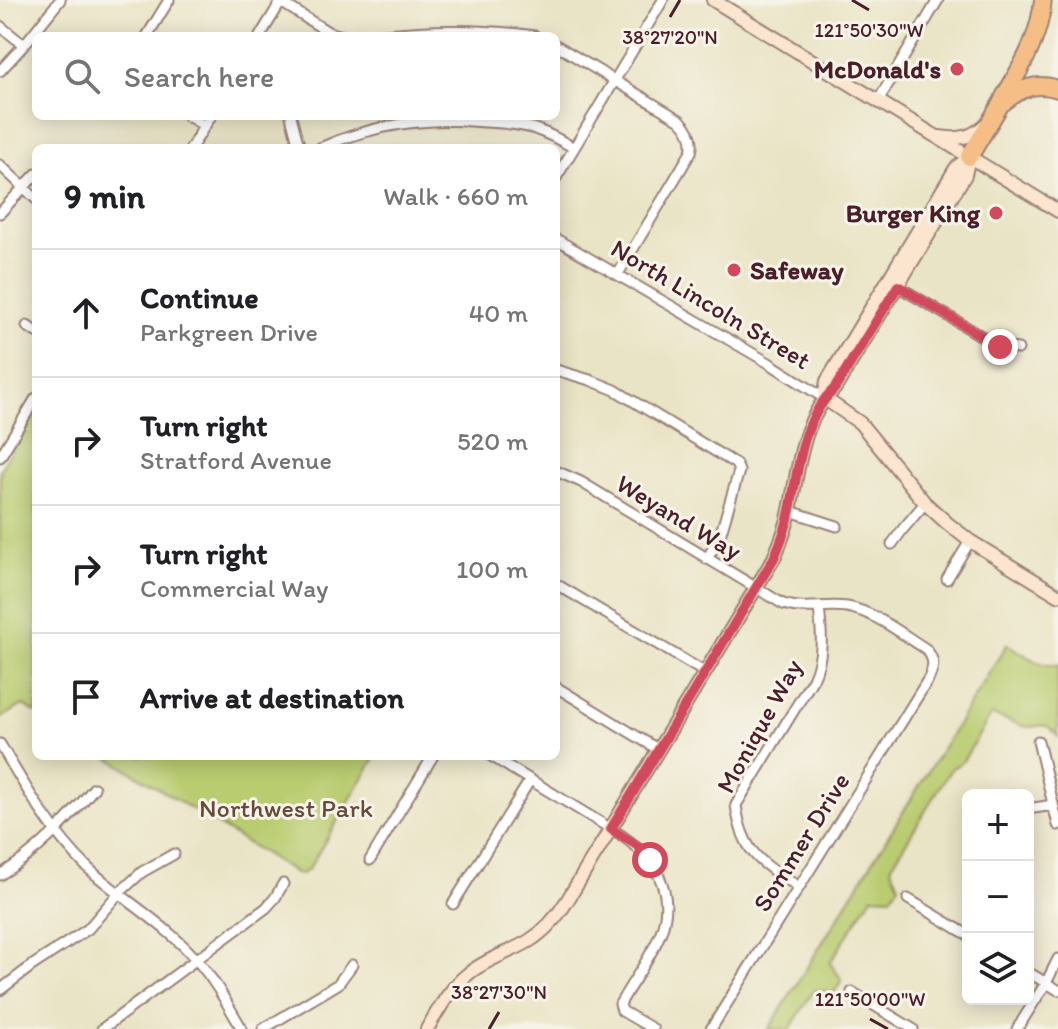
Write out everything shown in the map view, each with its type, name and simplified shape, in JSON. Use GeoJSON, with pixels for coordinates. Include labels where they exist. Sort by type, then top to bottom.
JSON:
{"type":"FeatureCollection","features":[{"type":"Feature","properties":{"kind":"highway"},"geometry":{"type":"LineString","coordinates":[[969,157],[1032,46],[1043,0]]}},
{"type":"Feature","properties":{"kind":"highway"},"geometry":{"type":"LineString","coordinates":[[999,108],[1013,93],[1025,87],[1040,85],[1058,89]]}},
{"type":"Feature","properties":{"kind":"street"},"geometry":{"type":"LineString","coordinates":[[34,32],[60,0]]}},
{"type":"Feature","properties":{"kind":"street"},"geometry":{"type":"LineString","coordinates":[[149,32],[169,0]]}},
{"type":"Feature","properties":{"kind":"street"},"geometry":{"type":"LineString","coordinates":[[560,171],[663,0]]}},
{"type":"Feature","properties":{"kind":"street"},"geometry":{"type":"LineString","coordinates":[[713,0],[1058,211]]}},
{"type":"Feature","properties":{"kind":"street"},"geometry":{"type":"LineString","coordinates":[[878,101],[938,0]]}},
{"type":"Feature","properties":{"kind":"street"},"geometry":{"type":"LineString","coordinates":[[263,32],[282,1],[323,32]]}},
{"type":"Feature","properties":{"kind":"street"},"geometry":{"type":"LineString","coordinates":[[0,26],[24,45]]}},
{"type":"Feature","properties":{"kind":"street"},"geometry":{"type":"LineString","coordinates":[[398,32],[503,32]]}},
{"type":"Feature","properties":{"kind":"street"},"geometry":{"type":"LineString","coordinates":[[0,71],[32,35]]}},
{"type":"Feature","properties":{"kind":"street"},"geometry":{"type":"LineString","coordinates":[[560,47],[680,120],[688,128],[693,145],[618,274]]}},
{"type":"Feature","properties":{"kind":"street"},"geometry":{"type":"LineString","coordinates":[[933,134],[942,138],[972,135],[999,108]]}},
{"type":"Feature","properties":{"kind":"street"},"geometry":{"type":"LineString","coordinates":[[195,120],[205,126]]}},
{"type":"Feature","properties":{"kind":"street"},"geometry":{"type":"LineString","coordinates":[[194,144],[209,120]]}},
{"type":"Feature","properties":{"kind":"street"},"geometry":{"type":"LineString","coordinates":[[292,120],[300,144]]}},
{"type":"Feature","properties":{"kind":"street"},"geometry":{"type":"LineString","coordinates":[[330,144],[360,132],[401,123],[436,121],[490,122],[527,127],[574,148]]}},
{"type":"Feature","properties":{"kind":"street"},"geometry":{"type":"LineString","coordinates":[[427,1029],[457,983],[490,959],[529,941],[555,918],[611,829],[774,558],[790,511],[802,445],[814,414],[835,388],[893,283],[965,175],[969,157]]}},
{"type":"Feature","properties":{"kind":"street"},"geometry":{"type":"LineString","coordinates":[[0,165],[32,195]]}},
{"type":"Feature","properties":{"kind":"street"},"geometry":{"type":"LineString","coordinates":[[0,213],[32,178]]}},
{"type":"Feature","properties":{"kind":"street","name":"North Lincoln Street"},"geometry":{"type":"LineString","coordinates":[[560,241],[769,363],[860,423],[925,503],[947,523],[970,541],[1058,595]]}},
{"type":"Feature","properties":{"kind":"street"},"geometry":{"type":"LineString","coordinates":[[893,283],[1000,347],[1018,349]]}},
{"type":"Feature","properties":{"kind":"street"},"geometry":{"type":"LineString","coordinates":[[560,371],[615,390],[736,464],[739,471],[720,536],[707,559]]}},
{"type":"Feature","properties":{"kind":"street"},"geometry":{"type":"LineString","coordinates":[[0,457],[4,440],[32,403]]}},
{"type":"Feature","properties":{"kind":"street","name":"Weyand Way"},"geometry":{"type":"LineString","coordinates":[[560,473],[581,482],[783,604],[793,608],[833,606],[873,616],[926,649],[933,657],[934,666],[929,678]]}},
{"type":"Feature","properties":{"kind":"street"},"geometry":{"type":"LineString","coordinates":[[892,544],[925,503]]}},
{"type":"Feature","properties":{"kind":"street"},"geometry":{"type":"LineString","coordinates":[[790,511],[837,526]]}},
{"type":"Feature","properties":{"kind":"street"},"geometry":{"type":"LineString","coordinates":[[947,579],[970,541]]}},
{"type":"Feature","properties":{"kind":"street"},"geometry":{"type":"LineString","coordinates":[[560,586],[706,673]]}},
{"type":"Feature","properties":{"kind":"street","name":"Monique Way"},"geometry":{"type":"LineString","coordinates":[[799,887],[762,864],[753,854],[737,818],[736,805],[820,666],[823,639],[819,608]]}},
{"type":"Feature","properties":{"kind":"street","name":"Sommer Drive"},"geometry":{"type":"LineString","coordinates":[[711,1029],[929,678]]}},
{"type":"Feature","properties":{"kind":"street"},"geometry":{"type":"LineString","coordinates":[[560,689],[659,750]]}},
{"type":"Feature","properties":{"kind":"street"},"geometry":{"type":"LineString","coordinates":[[1038,741],[1058,825]]}},
{"type":"Feature","properties":{"kind":"street"},"geometry":{"type":"LineString","coordinates":[[0,744],[3,757],[56,832],[88,868],[197,959],[242,1029]]}},
{"type":"Feature","properties":{"kind":"street"},"geometry":{"type":"LineString","coordinates":[[370,860],[431,760]]}},
{"type":"Feature","properties":{"kind":"street"},"geometry":{"type":"LineString","coordinates":[[498,760],[638,846],[658,873],[664,890],[662,930],[620,1004],[622,1011],[651,1028]]}},
{"type":"Feature","properties":{"kind":"street"},"geometry":{"type":"LineString","coordinates":[[453,904],[530,780]]}},
{"type":"Feature","properties":{"kind":"street"},"geometry":{"type":"LineString","coordinates":[[0,875],[56,832],[94,788]]}},
{"type":"Feature","properties":{"kind":"street"},"geometry":{"type":"LineString","coordinates":[[1034,808],[1053,805]]}},
{"type":"Feature","properties":{"kind":"street"},"geometry":{"type":"LineString","coordinates":[[0,990],[88,929],[142,872],[174,854]]}},
{"type":"Feature","properties":{"kind":"street"},"geometry":{"type":"LineString","coordinates":[[102,1029],[266,908],[283,884]]}},
{"type":"Feature","properties":{"kind":"street"},"geometry":{"type":"LineString","coordinates":[[908,899],[965,933]]}},
{"type":"Feature","properties":{"kind":"street"},"geometry":{"type":"LineString","coordinates":[[1017,1029],[1058,959]]}},
{"type":"Feature","properties":{"kind":"street"},"geometry":{"type":"LineString","coordinates":[[263,1029],[338,984],[352,965]]}},
{"type":"Feature","properties":{"kind":"street"},"geometry":{"type":"LineString","coordinates":[[1034,976],[1058,990]]}},
{"type":"Feature","properties":{"kind":"street"},"geometry":{"type":"LineString","coordinates":[[852,992],[913,1029]]}},
{"type":"Feature","properties":{"kind":"green space"},"geometry":{"type":"Polygon","coordinates":[[[32,418],[32,711],[23,705],[0,719],[0,470],[32,418]]]}},
{"type":"Feature","properties":{"kind":"green space"},"geometry":{"type":"Polygon","coordinates":[[[1007,644],[1038,662],[1058,665],[1058,737],[1048,727],[1023,726],[991,715],[963,761],[951,769],[891,867],[899,885],[891,897],[872,896],[830,963],[842,980],[834,993],[814,990],[790,1029],[769,1029],[1007,644]]]}},
{"type":"Feature","properties":{"kind":"green space","name":"Northwest Park"},"geometry":{"type":"Polygon","coordinates":[[[112,760],[374,760],[308,870],[299,875],[112,760]]]}},
{"type":"Feature","properties":{"kind":"place","name":"McDonald's"},"geometry":{"type":"Point","coordinates":[957,69]}},
{"type":"Feature","properties":{"kind":"place","name":"Burger King"},"geometry":{"type":"Point","coordinates":[996,213]}},
{"type":"Feature","properties":{"kind":"place","name":"Safeway"},"geometry":{"type":"Point","coordinates":[734,270]}},
{"type":"Feature","properties":{"kind":"route"},"geometry":{"type":"LineString","coordinates":[[650,860],[638,846],[611,829],[774,558],[790,511],[802,445],[814,414],[835,388],[898,286],[1000,347]]}}]}
